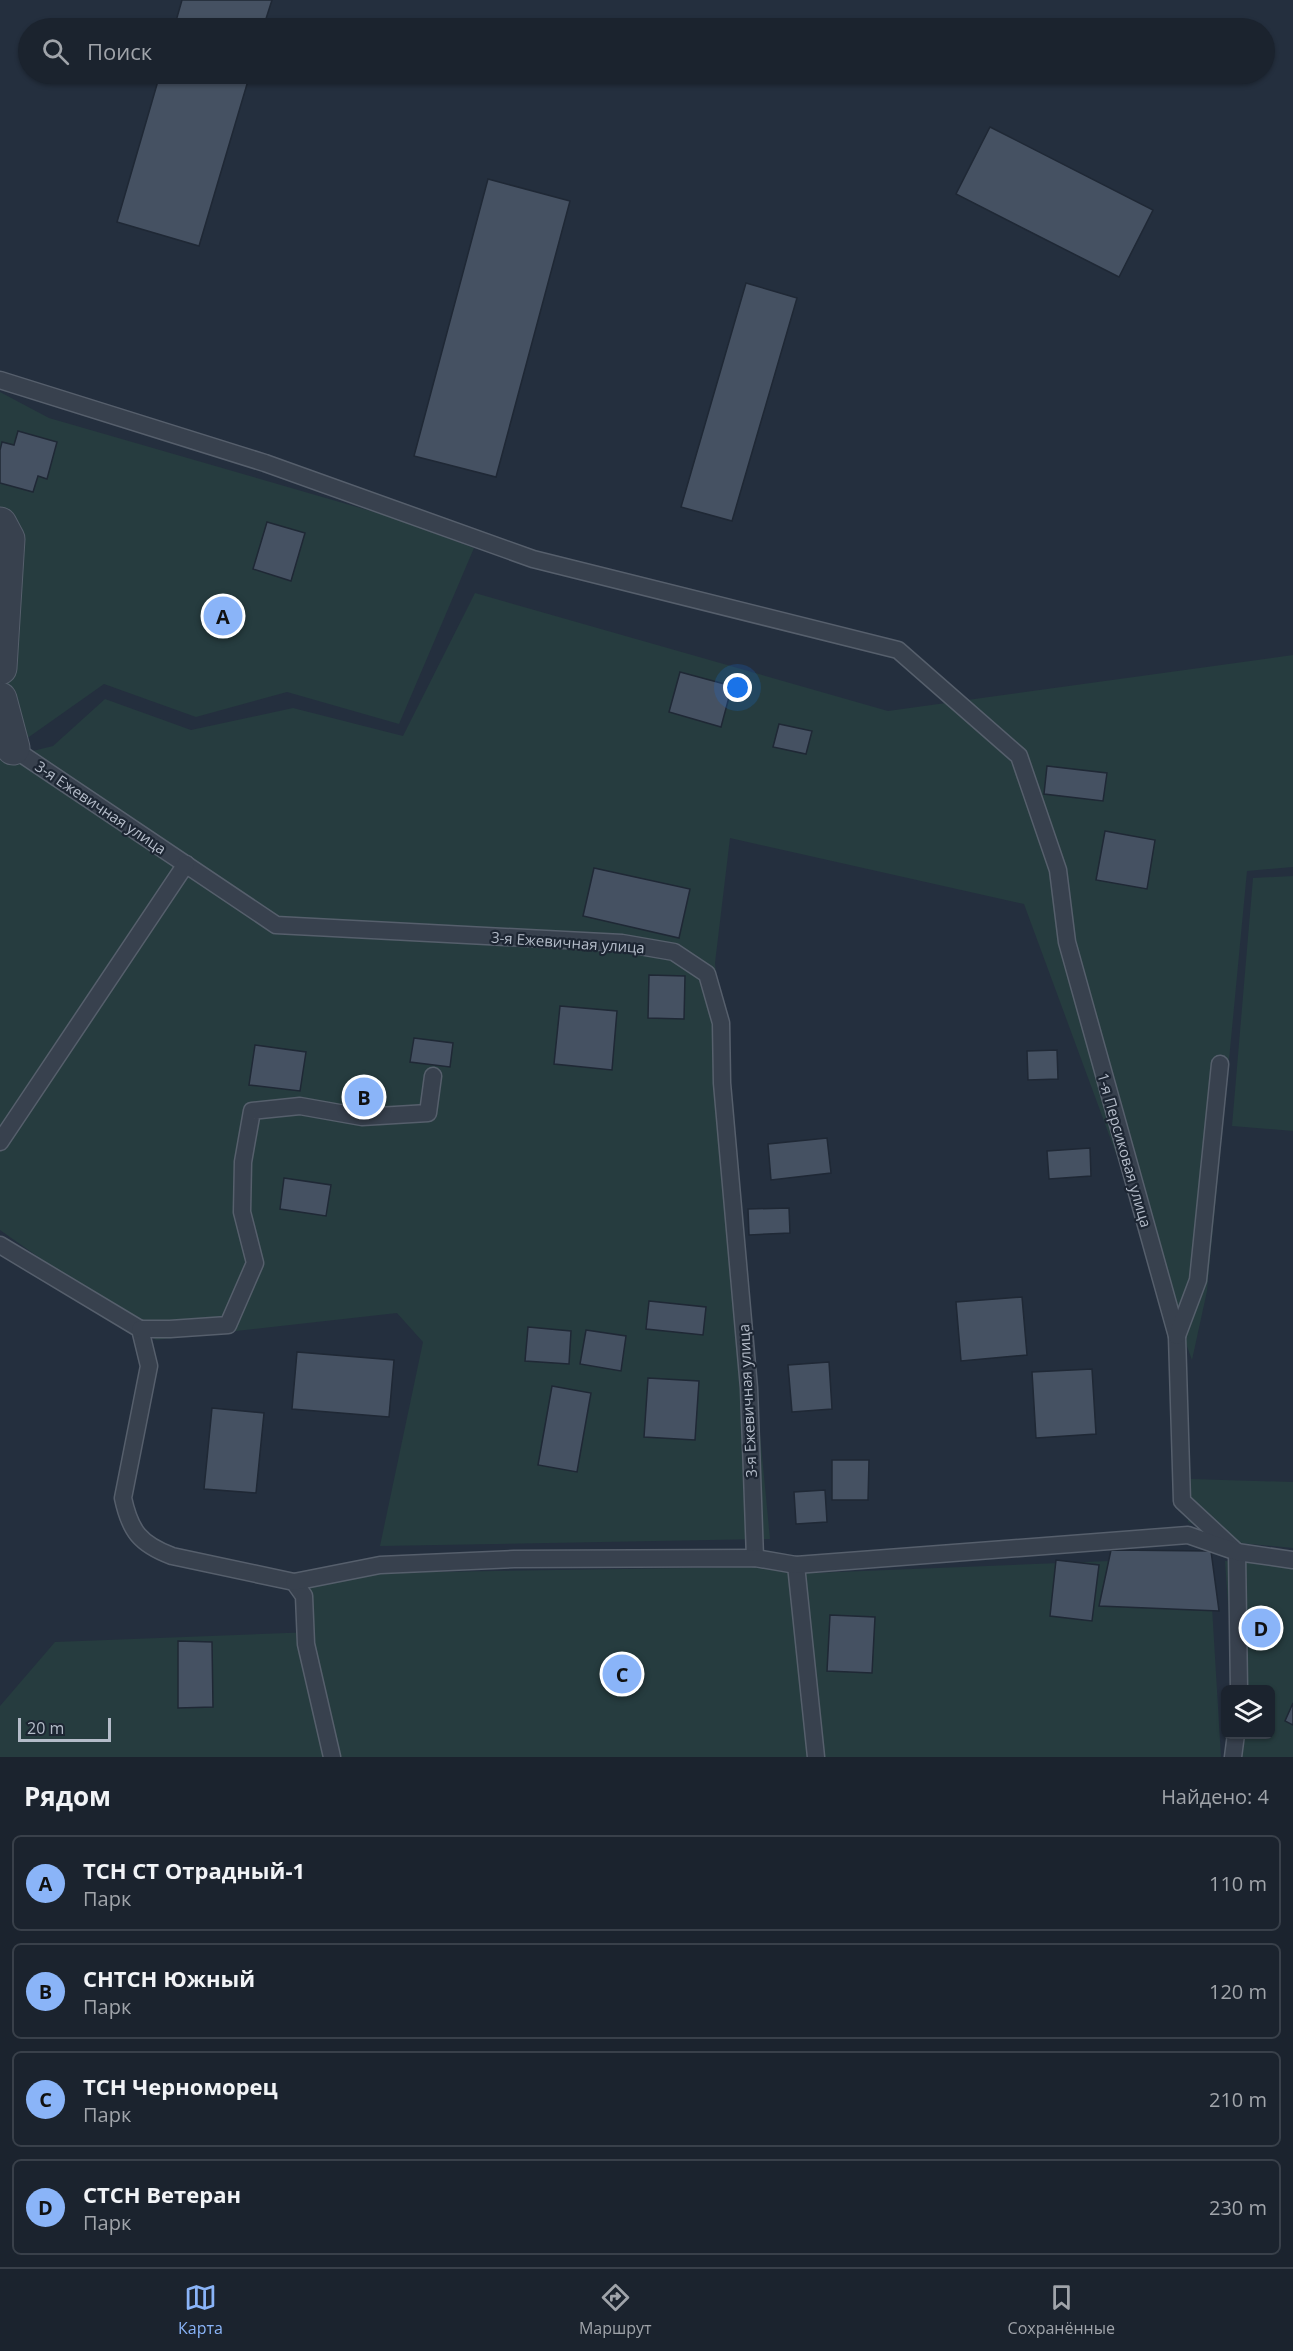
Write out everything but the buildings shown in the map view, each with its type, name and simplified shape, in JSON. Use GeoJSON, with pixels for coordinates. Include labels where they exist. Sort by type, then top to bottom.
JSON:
{"type":"FeatureCollection","features":[{"type":"Feature","properties":{"kind":"street"},"geometry":{"type":"LineString","coordinates":[[0,668],[3,531]]}},
{"type":"Feature","properties":{"kind":"street"},"geometry":{"type":"LineString","coordinates":[[0,699],[7,744]]}},
{"type":"Feature","properties":{"kind":"lane","name":"1-я Персиковая улица"},"geometry":{"type":"LineString","coordinates":[[0,380],[265,463],[533,559],[898,650],[1019,756],[1058,870],[1067,942],[1177,1336],[1182,1502],[1237,1552]]}},
{"type":"Feature","properties":{"kind":"lane","name":"3-я Ежевичная улица"},"geometry":{"type":"LineString","coordinates":[[7,744],[276,925],[622,943],[674,952],[707,974],[721,1023],[722,1083],[749,1388],[755,1558]]}},
{"type":"Feature","properties":{"kind":"lane"},"geometry":{"type":"LineString","coordinates":[[0,1142],[186,864]]}},
{"type":"Feature","properties":{"kind":"lane"},"geometry":{"type":"LineString","coordinates":[[1177,1336],[1198,1280],[1220,1064]]}},
{"type":"Feature","properties":{"kind":"lane"},"geometry":{"type":"LineString","coordinates":[[0,1245],[140,1329],[228,1324],[255,1263],[242,1212],[243,1162],[252,1111],[300,1106],[362,1117],[428,1113],[433,1076]]}},
{"type":"Feature","properties":{"kind":"lane"},"geometry":{"type":"LineString","coordinates":[[140,1329],[149,1365],[123,1498],[127,1518],[132,1527],[137,1535],[153,1549],[172,1556],[294,1582],[391,1565],[514,1559],[755,1558],[796,1565],[1188,1535],[1237,1552],[1293,1560]]}},
{"type":"Feature","properties":{"kind":"lane"},"geometry":{"type":"LineString","coordinates":[[1237,1552],[1239,1685]]}},
{"type":"Feature","properties":{"kind":"lane"},"geometry":{"type":"LineString","coordinates":[[796,1565],[816,1757]]}},
{"type":"Feature","properties":{"kind":"lane"},"geometry":{"type":"LineString","coordinates":[[294,1582],[304,1596],[306,1644],[332,1757]]}},
{"type":"Feature","properties":{"kind":"lane"},"geometry":{"type":"LineString","coordinates":[[1233,1757],[1235,1739]]}},
{"type":"Feature","properties":{"kind":"green space"},"geometry":{"type":"Polygon","coordinates":[[[0,392],[49,418],[388,516],[474,548],[399,724],[287,692],[196,717],[104,684],[19,744],[0,730],[0,392]]]}},
{"type":"Feature","properties":{"kind":"green space"},"geometry":{"type":"Polygon","coordinates":[[[475,593],[888,711],[1293,655],[1293,867],[1247,871],[1207,1291],[1192,1360],[1024,904],[730,838],[715,963],[770,1539],[380,1546],[423,1342],[397,1313],[156,1340],[0,1230],[0,759],[53,746],[105,699],[191,730],[293,708],[403,736],[475,593]]]}},
{"type":"Feature","properties":{"kind":"green space"},"geometry":{"type":"Polygon","coordinates":[[[1293,876],[1293,1131],[1232,1126],[1253,878],[1293,876]]]}},
{"type":"Feature","properties":{"kind":"green space"},"geometry":{"type":"Polygon","coordinates":[[[1191,1479],[1293,1482],[1293,1548],[1239,1543],[1188,1522],[1191,1479]]]}},
{"type":"Feature","properties":{"kind":"green space"},"geometry":{"type":"Polygon","coordinates":[[[1209,1557],[1221,1757],[0,1757],[0,1706],[55,1642],[314,1632],[306,1588],[369,1573],[753,1567],[813,1573],[1209,1557]]]}},
{"type":"Feature","properties":{"kind":"green space"},"geometry":{"type":"Polygon","coordinates":[[[1225,1561],[1293,1566],[1293,1757],[1238,1757],[1237,1739],[1275,1739],[1275,1685],[1234,1685],[1225,1561]]]}},
{"type":"Feature","properties":{"kind":"place","name":"ТСН СТ Отрадный-1"},"geometry":{"type":"Point","coordinates":[223,616]}},
{"type":"Feature","properties":{"kind":"place","name":"СНТСН Южный"},"geometry":{"type":"Point","coordinates":[364,1097]}},
{"type":"Feature","properties":{"kind":"place","name":"СТСН Ветеран"},"geometry":{"type":"Point","coordinates":[1261,1628]}},
{"type":"Feature","properties":{"kind":"place","name":"ТСН Черноморец"},"geometry":{"type":"Point","coordinates":[622,1674]}}]}
